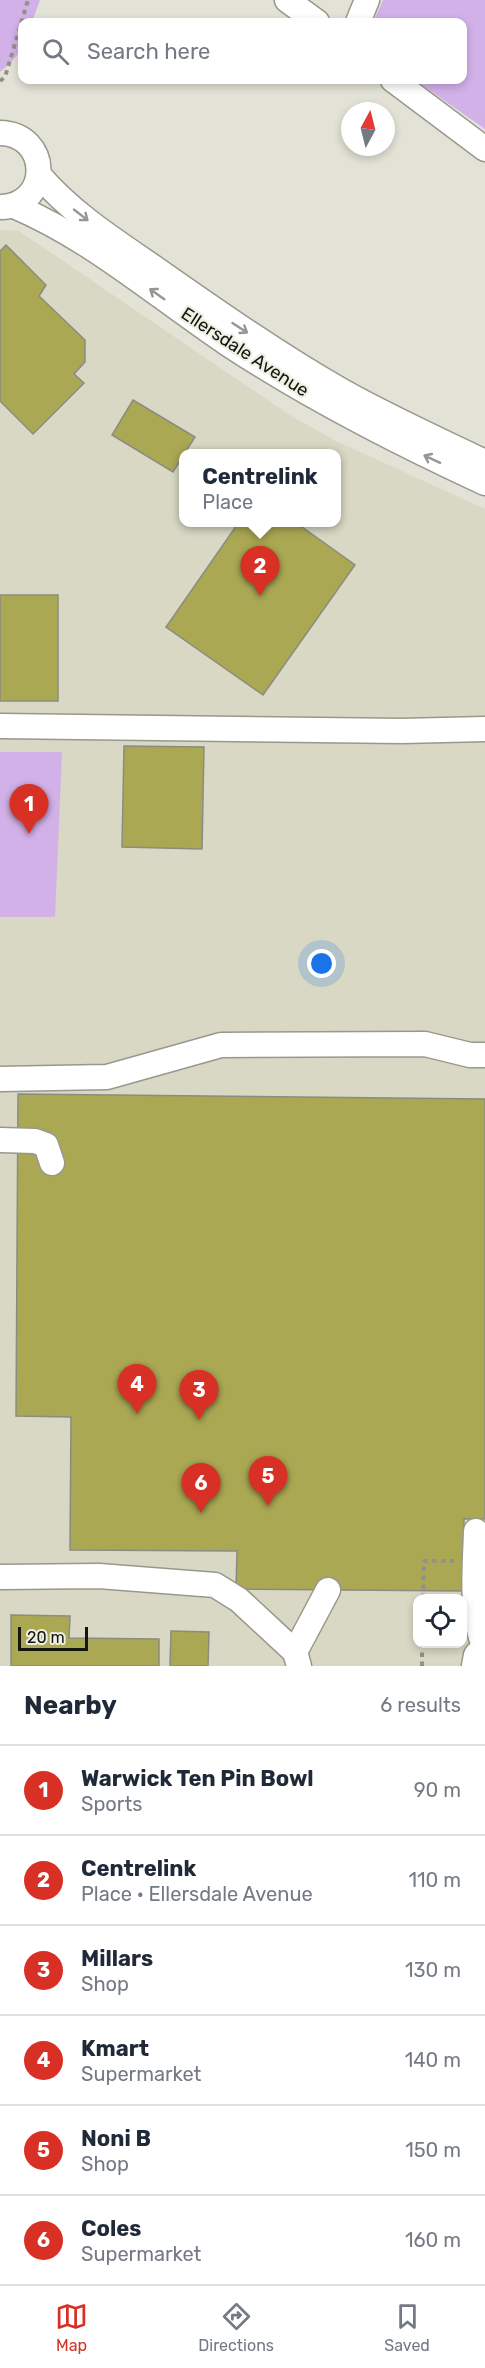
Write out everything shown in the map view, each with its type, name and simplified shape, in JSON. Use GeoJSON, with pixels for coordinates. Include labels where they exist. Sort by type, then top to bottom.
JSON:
{"type":"FeatureCollection","features":[{"type":"Feature","properties":{"kind":"street"},"geometry":{"type":"LineString","coordinates":[[287,0],[312,18]]}},
{"type":"Feature","properties":{"kind":"street"},"geometry":{"type":"LineString","coordinates":[[360,18],[367,0]]}},
{"type":"Feature","properties":{"kind":"street"},"geometry":{"type":"LineString","coordinates":[[398,84],[485,148]]}},
{"type":"Feature","properties":{"kind":"street","name":"Ellersdale Avenue"},"geometry":{"type":"LineString","coordinates":[[0,133],[14,135],[28,144],[37,158],[39,174],[37,183],[28,197],[7,207]]}},
{"type":"Feature","properties":{"kind":"street","name":"Ellersdale Avenue"},"geometry":{"type":"LineString","coordinates":[[39,174],[58,197],[240,328],[342,391],[485,462]]}},
{"type":"Feature","properties":{"kind":"street","name":"Ellersdale Avenue"},"geometry":{"type":"LineString","coordinates":[[7,207],[40,217],[93,249],[229,344],[332,408],[408,448],[485,483]]}},
{"type":"Feature","properties":{"kind":"street"},"geometry":{"type":"LineString","coordinates":[[0,726],[402,731],[485,729]]}},
{"type":"Feature","properties":{"kind":"street"},"geometry":{"type":"LineString","coordinates":[[0,1079],[107,1077],[221,1045],[425,1044],[470,1055],[485,1055]]}},
{"type":"Feature","properties":{"kind":"street"},"geometry":{"type":"LineString","coordinates":[[0,1140],[35,1141],[46,1145],[52,1163]]}},
{"type":"Feature","properties":{"kind":"street"},"geometry":{"type":"LineString","coordinates":[[474,1666],[476,1656],[485,1646],[477,1621],[476,1531]]}},
{"type":"Feature","properties":{"kind":"street"},"geometry":{"type":"LineString","coordinates":[[0,1576],[99,1576],[215,1585],[240,1600],[297,1659],[328,1590]]}},
{"type":"Feature","properties":{"kind":"path"},"geometry":{"type":"LineString","coordinates":[[23,18],[28,0]]}},
{"type":"Feature","properties":{"kind":"path"},"geometry":{"type":"LineString","coordinates":[[0,81],[5,77],[18,33]]}},
{"type":"Feature","properties":{"kind":"path"},"geometry":{"type":"LineString","coordinates":[[423,1594],[424,1561],[463,1562]]}},
{"type":"Feature","properties":{"kind":"path"},"geometry":{"type":"LineString","coordinates":[[422,1648],[422,1666]]}},
{"type":"Feature","properties":{"kind":"shaded area"},"geometry":{"type":"Polygon","coordinates":[[[0,0],[40,0],[33,18],[18,18],[18,54],[0,72],[0,0]]]}},
{"type":"Feature","properties":{"kind":"shaded area"},"geometry":{"type":"Polygon","coordinates":[[[383,0],[485,0],[485,129],[421,84],[467,84],[467,18],[375,18],[383,0]]]}},
{"type":"Feature","properties":{"kind":"shaded area"},"geometry":{"type":"Polygon","coordinates":[[[0,230],[19,231],[288,414],[336,441],[485,509],[485,1666],[0,1666],[0,230]]]}},
{"type":"Feature","properties":{"kind":"shaded area"},"geometry":{"type":"Polygon","coordinates":[[[0,752],[62,752],[55,917],[0,917],[0,752]]]}},
{"type":"Feature","properties":{"kind":"building"},"geometry":{"type":"Polygon","coordinates":[[[6,245],[46,285],[39,296],[85,340],[85,362],[74,374],[84,383],[33,434],[0,401],[0,251],[6,245]]]}},
{"type":"Feature","properties":{"kind":"building"},"geometry":{"type":"Polygon","coordinates":[[[133,400],[195,437],[187,449],[179,449],[179,462],[173,472],[112,435],[133,400]]]}},
{"type":"Feature","properties":{"kind":"building"},"geometry":{"type":"Polygon","coordinates":[[[236,527],[302,527],[355,565],[263,695],[166,627],[236,527]]]}},
{"type":"Feature","properties":{"kind":"building"},"geometry":{"type":"Polygon","coordinates":[[[0,595],[58,595],[58,701],[0,701],[0,595]]]}},
{"type":"Feature","properties":{"kind":"building"},"geometry":{"type":"Polygon","coordinates":[[[124,746],[204,747],[202,849],[122,847],[124,746]]]}},
{"type":"Feature","properties":{"kind":"building"},"geometry":{"type":"Polygon","coordinates":[[[18,1094],[485,1099],[485,1519],[464,1519],[463,1591],[236,1589],[237,1551],[70,1550],[71,1417],[16,1416],[18,1094]]]}},
{"type":"Feature","properties":{"kind":"building"},"geometry":{"type":"Polygon","coordinates":[[[11,1615],[70,1616],[69,1638],[159,1639],[159,1666],[11,1666],[11,1615]]]}},
{"type":"Feature","properties":{"kind":"building"},"geometry":{"type":"Polygon","coordinates":[[[171,1631],[209,1632],[208,1666],[170,1666],[171,1631]]]}},
{"type":"Feature","properties":{"kind":"place","name":"Centrelink"},"geometry":{"type":"Point","coordinates":[260,596]}},
{"type":"Feature","properties":{"kind":"place","name":"Warwick Ten Pin Bowl"},"geometry":{"type":"Point","coordinates":[29,834]}},
{"type":"Feature","properties":{"kind":"place","name":"Kmart"},"geometry":{"type":"Point","coordinates":[137,1414]}},
{"type":"Feature","properties":{"kind":"place","name":"Millars"},"geometry":{"type":"Point","coordinates":[199,1420]}},
{"type":"Feature","properties":{"kind":"place","name":"Noni B"},"geometry":{"type":"Point","coordinates":[268,1506]}},
{"type":"Feature","properties":{"kind":"place","name":"Coles"},"geometry":{"type":"Point","coordinates":[201,1513]}}]}
